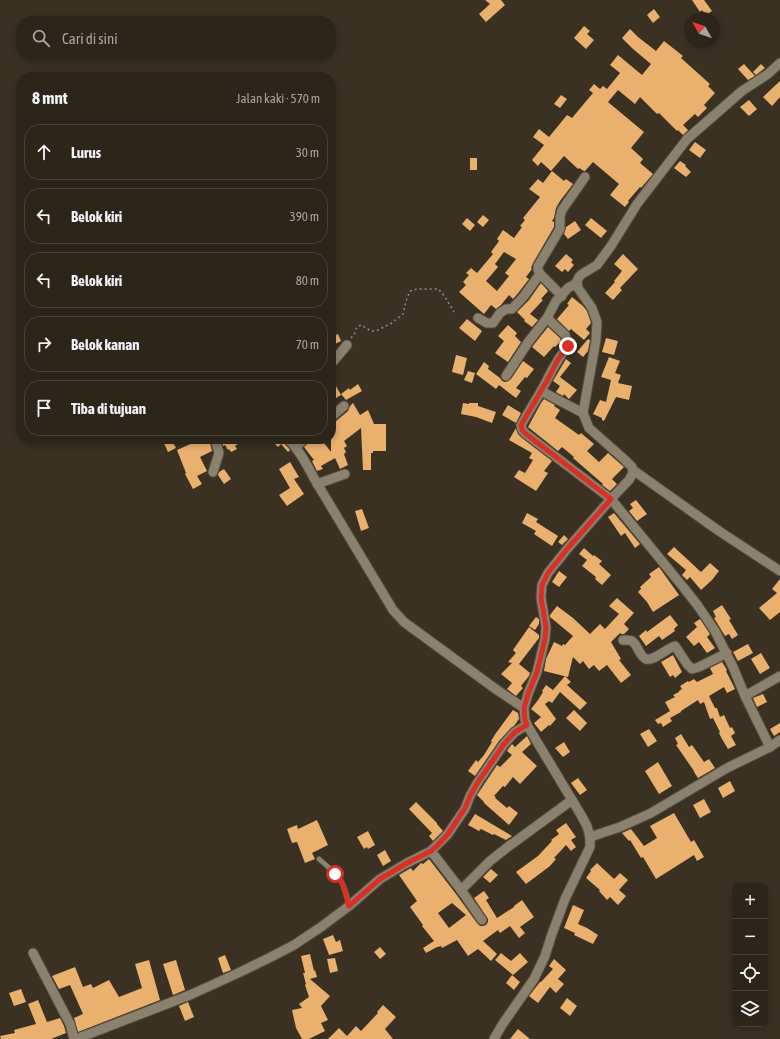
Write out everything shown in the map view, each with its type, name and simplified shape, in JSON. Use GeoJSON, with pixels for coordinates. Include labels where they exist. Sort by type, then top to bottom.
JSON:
{"type":"FeatureCollection","features":[{"type":"Feature","properties":{"kind":"street"},"geometry":{"type":"LineString","coordinates":[[780,63],[768,74],[742,91],[687,139],[637,204],[611,246],[596,265],[579,276],[577,281],[581,293],[592,308],[597,322],[596,340],[583,413],[589,428],[624,458],[633,470],[719,531],[780,571]]}},
{"type":"Feature","properties":{"kind":"street"},"geometry":{"type":"LineString","coordinates":[[562,296],[540,274],[538,266],[560,229],[561,213],[585,177]]}},
{"type":"Feature","properties":{"kind":"street"},"geometry":{"type":"LineString","coordinates":[[478,318],[487,323],[493,323],[500,313],[506,309],[512,309],[524,296],[540,274]]}},
{"type":"Feature","properties":{"kind":"street"},"geometry":{"type":"LineString","coordinates":[[506,376],[528,341],[547,318],[556,301],[568,288],[577,284]]}},
{"type":"Feature","properties":{"kind":"street"},"geometry":{"type":"LineString","coordinates":[[547,318],[565,335],[568,343],[521,425],[522,430],[611,499],[698,606],[715,631],[734,666],[745,696],[770,747]]}},
{"type":"Feature","properties":{"kind":"street"},"geometry":{"type":"LineString","coordinates":[[336,358],[347,345]]}},
{"type":"Feature","properties":{"kind":"street"},"geometry":{"type":"LineString","coordinates":[[541,391],[583,413]]}},
{"type":"Feature","properties":{"kind":"street"},"geometry":{"type":"LineString","coordinates":[[336,413],[344,406]]}},
{"type":"Feature","properties":{"kind":"street"},"geometry":{"type":"LineString","coordinates":[[213,472],[219,453],[216,444]]}},
{"type":"Feature","properties":{"kind":"street"},"geometry":{"type":"LineString","coordinates":[[293,444],[303,456],[317,484],[393,610],[404,622],[524,708]]}},
{"type":"Feature","properties":{"kind":"street"},"geometry":{"type":"LineString","coordinates":[[296,447],[299,444]]}},
{"type":"Feature","properties":{"kind":"street"},"geometry":{"type":"LineString","coordinates":[[494,1039],[534,979],[545,956],[565,899],[590,847],[590,837],[584,821],[525,720],[524,708],[537,672],[545,639],[546,627],[541,598],[542,585],[548,573],[568,548],[629,480],[633,470]]}},
{"type":"Feature","properties":{"kind":"street"},"geometry":{"type":"LineString","coordinates":[[317,484],[345,474]]}},
{"type":"Feature","properties":{"kind":"street"},"geometry":{"type":"LineString","coordinates":[[623,640],[633,642],[647,659],[659,655],[675,646],[692,669],[727,653]]}},
{"type":"Feature","properties":{"kind":"street"},"geometry":{"type":"LineString","coordinates":[[745,696],[780,676]]}},
{"type":"Feature","properties":{"kind":"street"},"geometry":{"type":"LineString","coordinates":[[33,952],[70,1024],[75,1039],[190,994],[243,971],[294,945],[349,906],[380,879],[431,851],[448,834],[465,808],[478,782],[504,744],[515,732],[527,725]]}},
{"type":"Feature","properties":{"kind":"street"},"geometry":{"type":"LineString","coordinates":[[590,837],[620,827],[651,813],[727,768],[770,747],[780,740]]}},
{"type":"Feature","properties":{"kind":"street"},"geometry":{"type":"LineString","coordinates":[[461,890],[490,861],[572,800]]}},
{"type":"Feature","properties":{"kind":"street"},"geometry":{"type":"LineString","coordinates":[[431,851],[482,920]]}},
{"type":"Feature","properties":{"kind":"lane"},"geometry":{"type":"LineString","coordinates":[[319,859],[342,882],[349,906]]}},
{"type":"Feature","properties":{"kind":"path"},"geometry":{"type":"LineString","coordinates":[[347,345],[354,335],[357,327],[361,325],[371,331],[376,331],[392,323],[403,314],[410,291],[418,289],[438,289],[444,294],[454,312]]}},
{"type":"Feature","properties":{"kind":"building"},"geometry":{"type":"Polygon","coordinates":[[[485,0],[501,0],[505,5],[486,22],[479,14],[490,4],[485,0]]]}},
{"type":"Feature","properties":{"kind":"building"},"geometry":{"type":"Polygon","coordinates":[[[692,0],[704,0],[712,11],[704,12],[702,10],[700,12],[692,0]]]}},
{"type":"Feature","properties":{"kind":"building"},"geometry":{"type":"Polygon","coordinates":[[[654,9],[660,17],[653,23],[647,15],[654,9]]]}},
{"type":"Feature","properties":{"kind":"building"},"geometry":{"type":"Polygon","coordinates":[[[584,26],[590,31],[587,34],[594,40],[586,49],[574,38],[584,26]]]}},
{"type":"Feature","properties":{"kind":"building"},"geometry":{"type":"Polygon","coordinates":[[[630,29],[656,51],[664,41],[683,56],[681,58],[710,84],[708,86],[715,93],[704,105],[707,108],[698,117],[695,114],[683,125],[688,130],[683,135],[659,113],[657,114],[640,97],[635,104],[618,90],[608,102],[644,132],[631,148],[643,159],[640,163],[653,174],[628,201],[629,202],[625,207],[610,195],[619,184],[593,162],[584,171],[579,168],[578,169],[564,156],[551,171],[541,162],[538,166],[532,160],[544,145],[533,137],[539,129],[549,137],[567,115],[572,118],[593,93],[589,90],[594,84],[600,89],[603,86],[607,89],[620,73],[610,65],[618,55],[642,75],[651,64],[622,38],[630,29]]]}},
{"type":"Feature","properties":{"kind":"building"},"geometry":{"type":"Polygon","coordinates":[[[744,64],[755,76],[748,80],[738,69],[744,64]]]}},
{"type":"Feature","properties":{"kind":"building"},"geometry":{"type":"Polygon","coordinates":[[[761,64],[765,68],[756,75],[753,72],[761,64]]]}},
{"type":"Feature","properties":{"kind":"building"},"geometry":{"type":"Polygon","coordinates":[[[780,81],[780,97],[772,106],[763,97],[780,81]]]}},
{"type":"Feature","properties":{"kind":"building"},"geometry":{"type":"Polygon","coordinates":[[[561,95],[567,99],[560,108],[554,104],[561,95]]]}},
{"type":"Feature","properties":{"kind":"building"},"geometry":{"type":"Polygon","coordinates":[[[749,100],[757,109],[749,116],[740,107],[749,100]]]}},
{"type":"Feature","properties":{"kind":"building"},"geometry":{"type":"Polygon","coordinates":[[[695,142],[706,150],[700,158],[689,150],[695,142]]]}},
{"type":"Feature","properties":{"kind":"building"},"geometry":{"type":"Polygon","coordinates":[[[470,158],[477,158],[477,170],[470,170],[470,158]]]}},
{"type":"Feature","properties":{"kind":"building"},"geometry":{"type":"Polygon","coordinates":[[[680,161],[686,165],[685,166],[691,172],[686,177],[674,168],[680,161]]]}},
{"type":"Feature","properties":{"kind":"building"},"geometry":{"type":"Polygon","coordinates":[[[552,171],[564,181],[566,179],[573,184],[556,208],[552,221],[554,222],[554,227],[533,263],[532,269],[526,277],[529,279],[513,299],[509,295],[496,309],[491,305],[484,314],[459,292],[466,285],[463,282],[469,275],[466,273],[471,268],[477,273],[493,254],[491,252],[499,241],[497,239],[503,230],[514,238],[522,227],[520,226],[525,220],[523,218],[540,197],[529,189],[538,179],[543,183],[552,171]],[[504,252],[495,264],[498,267],[486,281],[497,291],[509,276],[505,273],[516,259],[504,252]]]}},
{"type":"Feature","properties":{"kind":"building"},"geometry":{"type":"Polygon","coordinates":[[[483,215],[489,220],[483,227],[477,222],[483,215]]]}},
{"type":"Feature","properties":{"kind":"building"},"geometry":{"type":"Polygon","coordinates":[[[467,218],[475,225],[470,231],[462,224],[467,218]]]}},
{"type":"Feature","properties":{"kind":"building"},"geometry":{"type":"Polygon","coordinates":[[[591,218],[607,231],[601,238],[585,225],[591,218]]]}},
{"type":"Feature","properties":{"kind":"building"},"geometry":{"type":"Polygon","coordinates":[[[575,221],[581,230],[568,239],[564,234],[566,227],[575,221]]]}},
{"type":"Feature","properties":{"kind":"building"},"geometry":{"type":"Polygon","coordinates":[[[566,254],[573,260],[571,262],[574,265],[568,272],[565,269],[562,272],[555,266],[566,254]]]}},
{"type":"Feature","properties":{"kind":"building"},"geometry":{"type":"Polygon","coordinates":[[[623,254],[638,269],[620,288],[622,290],[613,300],[605,293],[622,271],[614,264],[623,254]]]}},
{"type":"Feature","properties":{"kind":"building"},"geometry":{"type":"Polygon","coordinates":[[[541,283],[548,291],[541,299],[543,300],[530,314],[538,320],[532,327],[524,321],[525,320],[517,312],[529,300],[541,283]]]}},
{"type":"Feature","properties":{"kind":"building"},"geometry":{"type":"Polygon","coordinates":[[[572,297],[587,311],[591,323],[586,329],[590,333],[584,340],[571,329],[569,331],[557,319],[569,305],[567,304],[572,297]]]}},
{"type":"Feature","properties":{"kind":"building"},"geometry":{"type":"Polygon","coordinates":[[[467,319],[482,331],[475,341],[459,328],[467,319]]]}},
{"type":"Feature","properties":{"kind":"building"},"geometry":{"type":"Polygon","coordinates":[[[508,325],[517,333],[515,336],[521,342],[508,362],[495,353],[504,341],[498,336],[508,325]]]}},
{"type":"Feature","properties":{"kind":"building"},"geometry":{"type":"Polygon","coordinates":[[[548,327],[560,338],[561,341],[544,357],[532,347],[548,327]]]}},
{"type":"Feature","properties":{"kind":"building"},"geometry":{"type":"Polygon","coordinates":[[[338,334],[341,341],[336,344],[336,335],[338,334]]]}},
{"type":"Feature","properties":{"kind":"building"},"geometry":{"type":"Polygon","coordinates":[[[606,338],[618,341],[614,355],[602,352],[606,338]]]}},
{"type":"Feature","properties":{"kind":"building"},"geometry":{"type":"Polygon","coordinates":[[[588,339],[590,340],[588,351],[583,357],[577,352],[588,339]]]}},
{"type":"Feature","properties":{"kind":"building"},"geometry":{"type":"Polygon","coordinates":[[[456,355],[467,358],[463,375],[452,372],[456,355]]]}},
{"type":"Feature","properties":{"kind":"building"},"geometry":{"type":"Polygon","coordinates":[[[609,357],[620,361],[615,373],[621,375],[618,383],[632,386],[629,400],[616,397],[604,421],[602,418],[593,414],[600,400],[606,402],[611,380],[601,377],[609,357]]]}},
{"type":"Feature","properties":{"kind":"building"},"geometry":{"type":"Polygon","coordinates":[[[566,359],[571,363],[560,377],[577,390],[569,399],[564,394],[563,396],[556,392],[560,386],[553,381],[566,359]]]}},
{"type":"Feature","properties":{"kind":"building"},"geometry":{"type":"Polygon","coordinates":[[[523,361],[534,369],[516,388],[521,391],[516,398],[499,385],[496,389],[476,374],[484,362],[489,366],[488,369],[505,382],[511,379],[523,361]]]}},
{"type":"Feature","properties":{"kind":"building"},"geometry":{"type":"Polygon","coordinates":[[[468,371],[475,373],[472,383],[464,380],[468,371]]]}},
{"type":"Feature","properties":{"kind":"building"},"geometry":{"type":"Polygon","coordinates":[[[358,384],[362,391],[346,400],[341,394],[358,384]]]}},
{"type":"Feature","properties":{"kind":"building"},"geometry":{"type":"Polygon","coordinates":[[[336,386],[341,395],[336,398],[336,386]]]}},
{"type":"Feature","properties":{"kind":"building"},"geometry":{"type":"Polygon","coordinates":[[[544,399],[555,405],[554,406],[560,410],[555,418],[579,435],[581,433],[594,444],[587,451],[599,462],[608,453],[624,467],[612,479],[617,484],[610,491],[562,447],[558,451],[528,427],[544,399]]]}},
{"type":"Feature","properties":{"kind":"building"},"geometry":{"type":"Polygon","coordinates":[[[353,403],[360,415],[368,410],[374,424],[386,424],[386,451],[373,451],[373,453],[371,453],[371,470],[363,470],[361,428],[344,441],[347,446],[344,448],[346,452],[344,454],[348,465],[340,469],[335,458],[321,466],[323,469],[317,471],[312,461],[314,460],[304,447],[307,444],[325,444],[331,452],[331,444],[336,444],[336,421],[348,411],[353,403]]]}},
{"type":"Feature","properties":{"kind":"building"},"geometry":{"type":"Polygon","coordinates":[[[463,403],[478,403],[478,406],[496,412],[492,423],[476,417],[461,414],[463,403]]]}},
{"type":"Feature","properties":{"kind":"building"},"geometry":{"type":"Polygon","coordinates":[[[508,405],[521,413],[516,423],[502,415],[508,405]]]}},
{"type":"Feature","properties":{"kind":"building"},"geometry":{"type":"Polygon","coordinates":[[[516,428],[518,434],[522,438],[552,461],[544,471],[548,473],[536,491],[514,477],[519,470],[525,473],[533,460],[529,458],[532,453],[509,440],[516,428]]]}},
{"type":"Feature","properties":{"kind":"building"},"geometry":{"type":"Polygon","coordinates":[[[164,444],[174,444],[176,448],[168,452],[164,444]]]}},
{"type":"Feature","properties":{"kind":"building"},"geometry":{"type":"Polygon","coordinates":[[[190,444],[210,444],[212,451],[200,457],[207,471],[197,476],[202,484],[193,489],[185,474],[186,473],[177,450],[190,444]]]}},
{"type":"Feature","properties":{"kind":"building"},"geometry":{"type":"Polygon","coordinates":[[[222,444],[238,444],[235,446],[237,449],[231,452],[225,445],[223,446],[222,444]]]}},
{"type":"Feature","properties":{"kind":"building"},"geometry":{"type":"Polygon","coordinates":[[[281,444],[285,444],[290,450],[288,452],[281,444]]]}},
{"type":"Feature","properties":{"kind":"building"},"geometry":{"type":"Polygon","coordinates":[[[290,462],[299,477],[294,479],[304,494],[287,506],[279,495],[290,488],[279,469],[290,462]]]}},
{"type":"Feature","properties":{"kind":"building"},"geometry":{"type":"Polygon","coordinates":[[[224,469],[231,479],[224,484],[218,475],[219,472],[224,469]]]}},
{"type":"Feature","properties":{"kind":"building"},"geometry":{"type":"Polygon","coordinates":[[[636,500],[647,514],[637,521],[629,511],[633,508],[630,504],[636,500]]]}},
{"type":"Feature","properties":{"kind":"building"},"geometry":{"type":"Polygon","coordinates":[[[362,509],[369,528],[361,531],[355,511],[362,509]]]}},
{"type":"Feature","properties":{"kind":"building"},"geometry":{"type":"Polygon","coordinates":[[[527,513],[538,519],[536,522],[558,536],[552,546],[534,534],[536,531],[522,523],[527,513]]]}},
{"type":"Feature","properties":{"kind":"building"},"geometry":{"type":"Polygon","coordinates":[[[614,513],[640,544],[635,548],[625,533],[621,536],[608,517],[614,513]]]}},
{"type":"Feature","properties":{"kind":"building"},"geometry":{"type":"Polygon","coordinates":[[[564,535],[568,539],[562,545],[558,542],[564,535]]]}},
{"type":"Feature","properties":{"kind":"building"},"geometry":{"type":"Polygon","coordinates":[[[674,547],[701,572],[710,563],[719,571],[701,590],[690,577],[687,580],[682,575],[686,570],[667,554],[674,547]]]}},
{"type":"Feature","properties":{"kind":"building"},"geometry":{"type":"Polygon","coordinates":[[[584,548],[593,556],[594,555],[602,561],[599,564],[611,575],[602,585],[595,579],[596,577],[582,566],[587,560],[579,554],[584,548]]]}},
{"type":"Feature","properties":{"kind":"building"},"geometry":{"type":"Polygon","coordinates":[[[659,567],[679,595],[653,612],[638,592],[641,589],[640,587],[651,577],[649,574],[659,567]]]}},
{"type":"Feature","properties":{"kind":"building"},"geometry":{"type":"Polygon","coordinates":[[[559,571],[567,577],[559,587],[552,582],[559,571]]]}},
{"type":"Feature","properties":{"kind":"building"},"geometry":{"type":"Polygon","coordinates":[[[780,579],[780,612],[770,620],[759,608],[777,593],[772,589],[780,579]]]}},
{"type":"Feature","properties":{"kind":"building"},"geometry":{"type":"Polygon","coordinates":[[[617,598],[634,613],[624,624],[629,629],[624,634],[620,633],[611,642],[621,659],[619,660],[631,675],[621,683],[607,665],[599,671],[594,665],[589,669],[583,661],[580,664],[573,657],[568,677],[544,671],[546,659],[554,642],[562,646],[563,644],[565,645],[573,636],[550,617],[557,606],[573,618],[590,634],[600,624],[605,629],[619,614],[609,606],[617,598]]]}},
{"type":"Feature","properties":{"kind":"building"},"geometry":{"type":"Polygon","coordinates":[[[722,605],[731,619],[729,620],[738,635],[732,639],[729,634],[725,636],[714,618],[716,617],[713,611],[722,605]]]}},
{"type":"Feature","properties":{"kind":"building"},"geometry":{"type":"Polygon","coordinates":[[[670,615],[678,625],[674,629],[675,631],[662,640],[659,636],[646,646],[639,636],[670,615]]]}},
{"type":"Feature","properties":{"kind":"building"},"geometry":{"type":"Polygon","coordinates":[[[536,617],[539,619],[539,624],[535,630],[529,626],[536,617]]]}},
{"type":"Feature","properties":{"kind":"building"},"geometry":{"type":"Polygon","coordinates":[[[700,619],[710,634],[707,637],[715,648],[707,653],[699,642],[694,646],[686,637],[697,627],[694,623],[700,619]]]}},
{"type":"Feature","properties":{"kind":"building"},"geometry":{"type":"Polygon","coordinates":[[[529,627],[539,635],[539,638],[519,664],[530,673],[521,686],[523,688],[516,696],[507,689],[512,683],[501,674],[512,663],[508,662],[516,653],[513,650],[529,627]]]}},
{"type":"Feature","properties":{"kind":"building"},"geometry":{"type":"Polygon","coordinates":[[[748,644],[753,653],[738,661],[733,652],[748,644]]]}},
{"type":"Feature","properties":{"kind":"building"},"geometry":{"type":"Polygon","coordinates":[[[761,653],[770,668],[760,674],[751,659],[761,653]]]}},
{"type":"Feature","properties":{"kind":"building"},"geometry":{"type":"Polygon","coordinates":[[[673,655],[682,672],[675,678],[673,675],[670,677],[661,662],[673,655]]]}},
{"type":"Feature","properties":{"kind":"building"},"geometry":{"type":"Polygon","coordinates":[[[722,662],[735,689],[727,693],[724,687],[709,696],[715,708],[717,708],[720,717],[724,715],[730,728],[732,727],[735,733],[731,736],[736,745],[728,749],[713,718],[710,719],[704,702],[700,704],[698,700],[670,718],[672,721],[663,727],[661,723],[658,724],[655,720],[670,711],[665,702],[675,697],[673,695],[682,689],[680,686],[694,679],[697,682],[713,674],[710,668],[722,662]]]}},
{"type":"Feature","properties":{"kind":"building"},"geometry":{"type":"Polygon","coordinates":[[[565,676],[571,682],[567,685],[587,703],[580,710],[560,692],[552,703],[549,701],[545,704],[556,719],[550,726],[549,725],[541,732],[534,723],[541,717],[531,709],[546,685],[553,690],[565,676]]]}},
{"type":"Feature","properties":{"kind":"building"},"geometry":{"type":"Polygon","coordinates":[[[763,694],[767,702],[757,707],[753,698],[763,694]]]}},
{"type":"Feature","properties":{"kind":"building"},"geometry":{"type":"Polygon","coordinates":[[[513,710],[518,713],[519,719],[499,741],[475,776],[468,771],[476,760],[478,762],[484,755],[496,733],[513,710]]]}},
{"type":"Feature","properties":{"kind":"building"},"geometry":{"type":"Polygon","coordinates":[[[574,710],[587,723],[580,731],[566,718],[574,710]]]}},
{"type":"Feature","properties":{"kind":"building"},"geometry":{"type":"Polygon","coordinates":[[[780,723],[780,732],[774,736],[770,729],[780,723]]]}},
{"type":"Feature","properties":{"kind":"building"},"geometry":{"type":"Polygon","coordinates":[[[649,729],[657,741],[648,747],[640,734],[649,729]]]}},
{"type":"Feature","properties":{"kind":"building"},"geometry":{"type":"Polygon","coordinates":[[[681,734],[689,747],[692,745],[704,762],[709,759],[715,768],[698,778],[676,745],[678,744],[675,738],[681,734]]]}},
{"type":"Feature","properties":{"kind":"building"},"geometry":{"type":"Polygon","coordinates":[[[527,736],[531,744],[522,752],[537,766],[520,784],[513,777],[505,787],[503,786],[494,796],[507,808],[509,806],[518,813],[509,825],[477,795],[497,765],[500,767],[512,755],[507,751],[512,744],[515,747],[527,736]]]}},
{"type":"Feature","properties":{"kind":"building"},"geometry":{"type":"Polygon","coordinates":[[[564,742],[570,752],[563,757],[555,748],[564,742]]]}},
{"type":"Feature","properties":{"kind":"building"},"geometry":{"type":"Polygon","coordinates":[[[658,762],[672,786],[659,794],[645,771],[658,762]]]}},
{"type":"Feature","properties":{"kind":"building"},"geometry":{"type":"Polygon","coordinates":[[[578,778],[587,790],[580,795],[571,783],[578,778]]]}},
{"type":"Feature","properties":{"kind":"building"},"geometry":{"type":"Polygon","coordinates":[[[730,781],[735,791],[723,798],[718,788],[730,781]]]}},
{"type":"Feature","properties":{"kind":"building"},"geometry":{"type":"Polygon","coordinates":[[[704,799],[711,812],[700,818],[693,805],[704,799]]]}},
{"type":"Feature","properties":{"kind":"building"},"geometry":{"type":"Polygon","coordinates":[[[416,802],[443,831],[433,841],[429,836],[432,833],[409,809],[416,802]]]}},
{"type":"Feature","properties":{"kind":"building"},"geometry":{"type":"Polygon","coordinates":[[[674,813],[691,842],[694,840],[704,857],[697,861],[694,855],[656,879],[643,857],[641,858],[630,840],[629,841],[622,833],[631,829],[644,846],[657,838],[650,826],[674,813]]]}},
{"type":"Feature","properties":{"kind":"building"},"geometry":{"type":"Polygon","coordinates":[[[475,814],[512,836],[506,840],[481,829],[479,831],[468,825],[475,814]]]}},
{"type":"Feature","properties":{"kind":"building"},"geometry":{"type":"Polygon","coordinates":[[[317,820],[328,845],[312,853],[315,859],[305,863],[297,842],[292,843],[287,829],[297,825],[298,829],[317,820]]]}},
{"type":"Feature","properties":{"kind":"building"},"geometry":{"type":"Polygon","coordinates":[[[566,823],[576,837],[571,840],[576,847],[571,851],[566,845],[554,858],[556,859],[550,866],[526,884],[516,872],[538,856],[552,841],[551,840],[559,834],[556,830],[566,823]]]}},
{"type":"Feature","properties":{"kind":"building"},"geometry":{"type":"Polygon","coordinates":[[[368,831],[375,845],[368,849],[367,847],[364,849],[357,837],[368,831]]]}},
{"type":"Feature","properties":{"kind":"building"},"geometry":{"type":"Polygon","coordinates":[[[385,850],[391,861],[383,866],[377,855],[385,850]]]}},
{"type":"Feature","properties":{"kind":"building"},"geometry":{"type":"Polygon","coordinates":[[[429,859],[480,926],[486,925],[488,919],[474,898],[484,891],[489,898],[486,900],[497,918],[522,900],[534,917],[520,927],[525,933],[519,938],[510,926],[500,933],[498,930],[483,941],[497,954],[491,961],[478,949],[468,956],[457,940],[442,948],[441,946],[437,947],[426,953],[423,948],[434,941],[410,907],[417,901],[399,875],[411,868],[413,871],[421,863],[423,864],[429,859]],[[452,903],[438,913],[449,928],[466,915],[452,903]]]}},
{"type":"Feature","properties":{"kind":"building"},"geometry":{"type":"Polygon","coordinates":[[[597,863],[614,879],[620,873],[628,880],[619,890],[626,896],[618,905],[610,897],[607,900],[599,891],[600,890],[586,878],[591,871],[590,870],[597,863]]]}},
{"type":"Feature","properties":{"kind":"building"},"geometry":{"type":"Polygon","coordinates":[[[491,869],[498,875],[490,883],[483,877],[491,869]]]}},
{"type":"Feature","properties":{"kind":"building"},"geometry":{"type":"Polygon","coordinates":[[[573,905],[584,910],[578,924],[598,935],[593,944],[574,935],[575,933],[564,928],[573,905]]]}},
{"type":"Feature","properties":{"kind":"building"},"geometry":{"type":"Polygon","coordinates":[[[333,935],[336,942],[340,940],[343,951],[329,955],[323,939],[333,935]]]}},
{"type":"Feature","properties":{"kind":"building"},"geometry":{"type":"Polygon","coordinates":[[[380,947],[386,954],[380,959],[374,952],[380,947]]]}},
{"type":"Feature","properties":{"kind":"building"},"geometry":{"type":"Polygon","coordinates":[[[501,953],[511,961],[520,953],[528,962],[513,975],[495,960],[501,953]]]}},
{"type":"Feature","properties":{"kind":"building"},"geometry":{"type":"Polygon","coordinates":[[[310,954],[317,977],[310,979],[330,996],[321,1006],[328,1020],[321,1023],[325,1031],[309,1039],[302,1039],[296,1028],[292,1010],[302,1008],[299,1004],[309,997],[305,985],[303,973],[305,973],[301,956],[310,954]]]}},
{"type":"Feature","properties":{"kind":"building"},"geometry":{"type":"Polygon","coordinates":[[[225,955],[231,970],[223,973],[218,958],[225,955]]]}},
{"type":"Feature","properties":{"kind":"building"},"geometry":{"type":"Polygon","coordinates":[[[335,958],[338,971],[330,973],[327,959],[335,958]]]}},
{"type":"Feature","properties":{"kind":"building"},"geometry":{"type":"Polygon","coordinates":[[[554,959],[566,970],[558,979],[564,984],[556,993],[550,987],[538,1003],[529,996],[553,969],[549,966],[554,959]]]}},
{"type":"Feature","properties":{"kind":"building"},"geometry":{"type":"Polygon","coordinates":[[[149,960],[160,1000],[78,1032],[74,1018],[83,1014],[70,985],[59,989],[52,976],[75,967],[83,987],[91,984],[93,988],[109,980],[119,997],[142,988],[135,964],[149,960]]]}},
{"type":"Feature","properties":{"kind":"building"},"geometry":{"type":"Polygon","coordinates":[[[176,960],[185,990],[173,995],[163,964],[176,960]]]}},
{"type":"Feature","properties":{"kind":"building"},"geometry":{"type":"Polygon","coordinates":[[[512,975],[520,982],[514,990],[506,983],[512,975]]]}},
{"type":"Feature","properties":{"kind":"building"},"geometry":{"type":"Polygon","coordinates":[[[21,989],[26,1002],[14,1006],[9,993],[21,989]]]}},
{"type":"Feature","properties":{"kind":"building"},"geometry":{"type":"Polygon","coordinates":[[[567,998],[577,1006],[570,1016],[560,1008],[567,998]]]}},
{"type":"Feature","properties":{"kind":"building"},"geometry":{"type":"Polygon","coordinates":[[[38,1000],[47,1022],[60,1018],[66,1033],[51,1039],[1,1039],[0,1036],[15,1033],[14,1030],[36,1024],[28,1004],[38,1000]]]}},
{"type":"Feature","properties":{"kind":"building"},"geometry":{"type":"Polygon","coordinates":[[[188,1002],[194,1017],[185,1021],[179,1006],[188,1002]]]}},
{"type":"Feature","properties":{"kind":"building"},"geometry":{"type":"Polygon","coordinates":[[[383,1005],[396,1017],[385,1029],[393,1039],[328,1039],[339,1028],[347,1036],[356,1026],[361,1031],[378,1013],[377,1012],[383,1005]]]}},
{"type":"Feature","properties":{"kind":"building"},"geometry":{"type":"Polygon","coordinates":[[[518,1029],[530,1039],[510,1039],[518,1029]]]}},
{"type":"Feature","properties":{"kind":"route"},"geometry":{"type":"LineString","coordinates":[[335,874],[342,882],[349,906],[380,879],[431,851],[448,834],[465,808],[478,782],[504,744],[515,732],[527,725],[524,708],[537,672],[545,639],[546,627],[541,598],[542,585],[548,573],[568,548],[611,499],[522,430],[521,425],[557,361],[568,346]]}}]}
